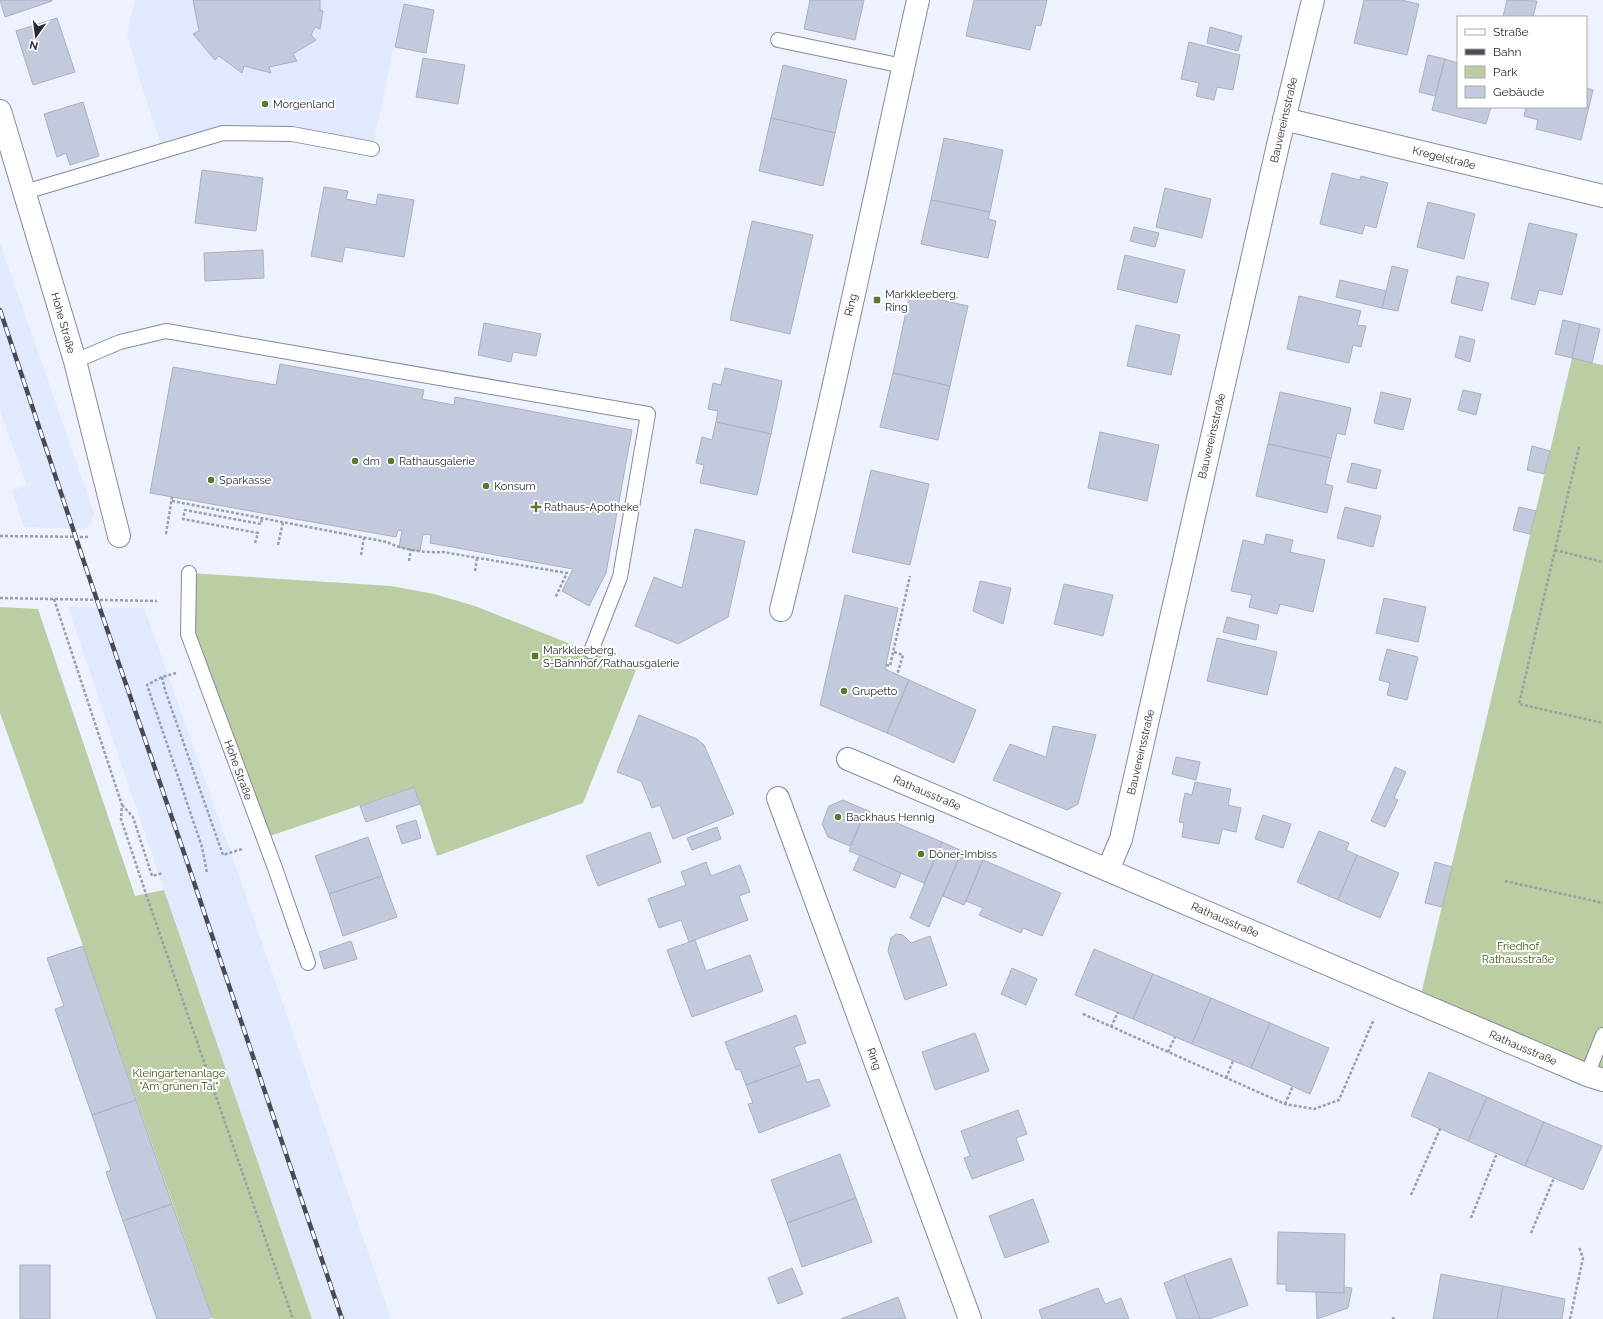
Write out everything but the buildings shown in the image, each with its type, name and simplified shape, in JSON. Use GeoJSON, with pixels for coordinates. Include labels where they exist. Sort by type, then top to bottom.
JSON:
{"type":"FeatureCollection","features":[{"type":"Feature","properties":{"kind":"street","name":"Ring"},"geometry":{"type":"LineString","coordinates":[[781,610],[870,224],[918,0]]}},
{"type":"Feature","properties":{"kind":"street","name":"Bauvereinsstraße"},"geometry":{"type":"LineString","coordinates":[[1108,870],[1121,839],[1127,814],[1284,119],[1313,0]]}},
{"type":"Feature","properties":{"kind":"street","name":"Hohe Straße"},"geometry":{"type":"LineString","coordinates":[[0,111],[75,361],[119,536]]}},
{"type":"Feature","properties":{"kind":"street","name":"Kregelstraße"},"geometry":{"type":"LineString","coordinates":[[1284,119],[1603,196]]}},
{"type":"Feature","properties":{"kind":"street","name":"Rathausstraße"},"geometry":{"type":"LineString","coordinates":[[848,759],[1595,1078]]}},
{"type":"Feature","properties":{"kind":"street","name":"Ring"},"geometry":{"type":"LineString","coordinates":[[778,798],[970,1319]]}},
{"type":"Feature","properties":{"kind":"lane"},"geometry":{"type":"LineString","coordinates":[[778,40],[903,66]]}},
{"type":"Feature","properties":{"kind":"lane"},"geometry":{"type":"LineString","coordinates":[[25,192],[223,133],[292,134],[372,149]]}},
{"type":"Feature","properties":{"kind":"lane"},"geometry":{"type":"LineString","coordinates":[[75,361],[120,342],[166,331],[648,414],[620,577],[591,651]]}},
{"type":"Feature","properties":{"kind":"lane","name":"Hohe Straße"},"geometry":{"type":"LineString","coordinates":[[189,573],[188,634],[275,868],[308,963]]}},
{"type":"Feature","properties":{"kind":"lane"},"geometry":{"type":"LineString","coordinates":[[1595,1078],[1603,1035]]}},
{"type":"Feature","properties":{"kind":"path"},"geometry":{"type":"LineString","coordinates":[[1579,447],[1519,704],[1603,723]]}},
{"type":"Feature","properties":{"kind":"path"},"geometry":{"type":"LineString","coordinates":[[166,534],[172,497]]}},
{"type":"Feature","properties":{"kind":"path"},"geometry":{"type":"LineString","coordinates":[[172,501],[387,542],[395,547],[477,558],[567,573],[554,598]]}},
{"type":"Feature","properties":{"kind":"path"},"geometry":{"type":"LineString","coordinates":[[255,543],[258,533],[183,518],[185,510],[261,524],[262,518]]}},
{"type":"Feature","properties":{"kind":"path"},"geometry":{"type":"LineString","coordinates":[[278,545],[283,522]]}},
{"type":"Feature","properties":{"kind":"path"},"geometry":{"type":"LineString","coordinates":[[0,536],[91,537]]}},
{"type":"Feature","properties":{"kind":"path"},"geometry":{"type":"LineString","coordinates":[[361,555],[364,538]]}},
{"type":"Feature","properties":{"kind":"path"},"geometry":{"type":"LineString","coordinates":[[409,561],[411,549]]}},
{"type":"Feature","properties":{"kind":"path"},"geometry":{"type":"LineString","coordinates":[[1555,550],[1603,562]]}},
{"type":"Feature","properties":{"kind":"path"},"geometry":{"type":"LineString","coordinates":[[475,571],[477,558]]}},
{"type":"Feature","properties":{"kind":"path"},"geometry":{"type":"LineString","coordinates":[[886,665],[890,666],[894,652],[910,576]]}},
{"type":"Feature","properties":{"kind":"path"},"geometry":{"type":"LineString","coordinates":[[0,598],[158,601]]}},
{"type":"Feature","properties":{"kind":"path"},"geometry":{"type":"LineString","coordinates":[[54,599],[122,805],[122,820],[146,894],[293,1319]]}},
{"type":"Feature","properties":{"kind":"path"},"geometry":{"type":"LineString","coordinates":[[894,652],[903,655],[897,675]]}},
{"type":"Feature","properties":{"kind":"path"},"geometry":{"type":"LineString","coordinates":[[175,667],[176,673],[162,677],[147,685],[202,847],[207,873]]}},
{"type":"Feature","properties":{"kind":"path"},"geometry":{"type":"LineString","coordinates":[[162,677],[165,690],[223,855]]}},
{"type":"Feature","properties":{"kind":"path"},"geometry":{"type":"LineString","coordinates":[[122,805],[133,817],[152,876],[163,873]]}},
{"type":"Feature","properties":{"kind":"path"},"geometry":{"type":"LineString","coordinates":[[1505,881],[1603,903]]}},
{"type":"Feature","properties":{"kind":"path"},"geometry":{"type":"LineString","coordinates":[[1111,1027],[1118,1012]]}},
{"type":"Feature","properties":{"kind":"path"},"geometry":{"type":"LineString","coordinates":[[1083,1014],[1285,1104],[1314,1109],[1339,1100],[1374,1019]]}},
{"type":"Feature","properties":{"kind":"path"},"geometry":{"type":"LineString","coordinates":[[1168,1052],[1175,1037]]}},
{"type":"Feature","properties":{"kind":"path"},"geometry":{"type":"LineString","coordinates":[[1226,1078],[1233,1061]]}},
{"type":"Feature","properties":{"kind":"path"},"geometry":{"type":"LineString","coordinates":[[1285,1104],[1293,1086]]}},
{"type":"Feature","properties":{"kind":"path"},"geometry":{"type":"LineString","coordinates":[[1411,1195],[1440,1129]]}},
{"type":"Feature","properties":{"kind":"path"},"geometry":{"type":"LineString","coordinates":[[1471,1218],[1497,1154]]}},
{"type":"Feature","properties":{"kind":"path"},"geometry":{"type":"LineString","coordinates":[[1531,1233],[1554,1178]]}},
{"type":"Feature","properties":{"kind":"path"},"geometry":{"type":"LineString","coordinates":[[1570,1319],[1583,1258],[1579,1247]]}},
{"type":"Feature","properties":{"kind":"shaded area","name":"Morgenland"},"geometry":{"type":"Polygon","coordinates":[[[135,0],[404,0],[372,149],[223,133],[163,151],[138,75],[127,33],[135,0]]]}},
{"type":"Feature","properties":{"kind":"shaded area"},"geometry":{"type":"Polygon","coordinates":[[[0,243],[94,513],[91,523],[85,529],[24,527],[12,491],[27,485],[0,410],[0,243]]]}},
{"type":"Feature","properties":{"kind":"shaded area"},"geometry":{"type":"Polygon","coordinates":[[[68,607],[144,608],[227,841],[391,1319],[312,1319],[68,607]]]}},
{"type":"Feature","properties":{"kind":"green space","name":"Friedhof Rathausstraße"},"geometry":{"type":"Polygon","coordinates":[[[1572,358],[1603,365],[1603,1080],[1419,1003],[1572,358]]]}},
{"type":"Feature","properties":{"kind":"green space"},"geometry":{"type":"Polygon","coordinates":[[[189,573],[391,586],[434,594],[475,606],[636,670],[583,803],[437,856],[414,787],[264,838],[188,634],[189,573]]]}},
{"type":"Feature","properties":{"kind":"green space","name":"Kleingartenanlage \"Am grünen Tal\""},"geometry":{"type":"Polygon","coordinates":[[[0,607],[38,609],[135,896],[164,890],[312,1319],[213,1319],[0,713],[0,607]]]}},
{"type":"Feature","properties":{"kind":"railway"},"geometry":{"type":"LineString","coordinates":[[0,310],[87,571],[342,1319]]}},
{"type":"Feature","properties":{"kind":"place","name":"Morgenland"},"geometry":{"type":"Point","coordinates":[265,104]}},
{"type":"Feature","properties":{"kind":"place","name":"Markkleeberg, Ring"},"geometry":{"type":"Point","coordinates":[877,300]}},
{"type":"Feature","properties":{"kind":"place","name":"dm"},"geometry":{"type":"Point","coordinates":[355,461]}},
{"type":"Feature","properties":{"kind":"place","name":"Rathausgalerie"},"geometry":{"type":"Point","coordinates":[391,461]}},
{"type":"Feature","properties":{"kind":"place","name":"Sparkasse"},"geometry":{"type":"Point","coordinates":[211,480]}},
{"type":"Feature","properties":{"kind":"place","name":"Konsum"},"geometry":{"type":"Point","coordinates":[486,486]}},
{"type":"Feature","properties":{"kind":"place","name":"Rathaus-Apotheke"},"geometry":{"type":"Point","coordinates":[536,507]}},
{"type":"Feature","properties":{"kind":"place","name":"Markkleeberg, S-Bahnhof/Rathausgalerie"},"geometry":{"type":"Point","coordinates":[535,656]}},
{"type":"Feature","properties":{"kind":"place","name":"Grupetto"},"geometry":{"type":"Point","coordinates":[844,691]}},
{"type":"Feature","properties":{"kind":"place","name":"Backhaus Hennig"},"geometry":{"type":"Point","coordinates":[838,817]}},
{"type":"Feature","properties":{"kind":"place","name":"Döner-Imbiss"},"geometry":{"type":"Point","coordinates":[921,854]}}]}
